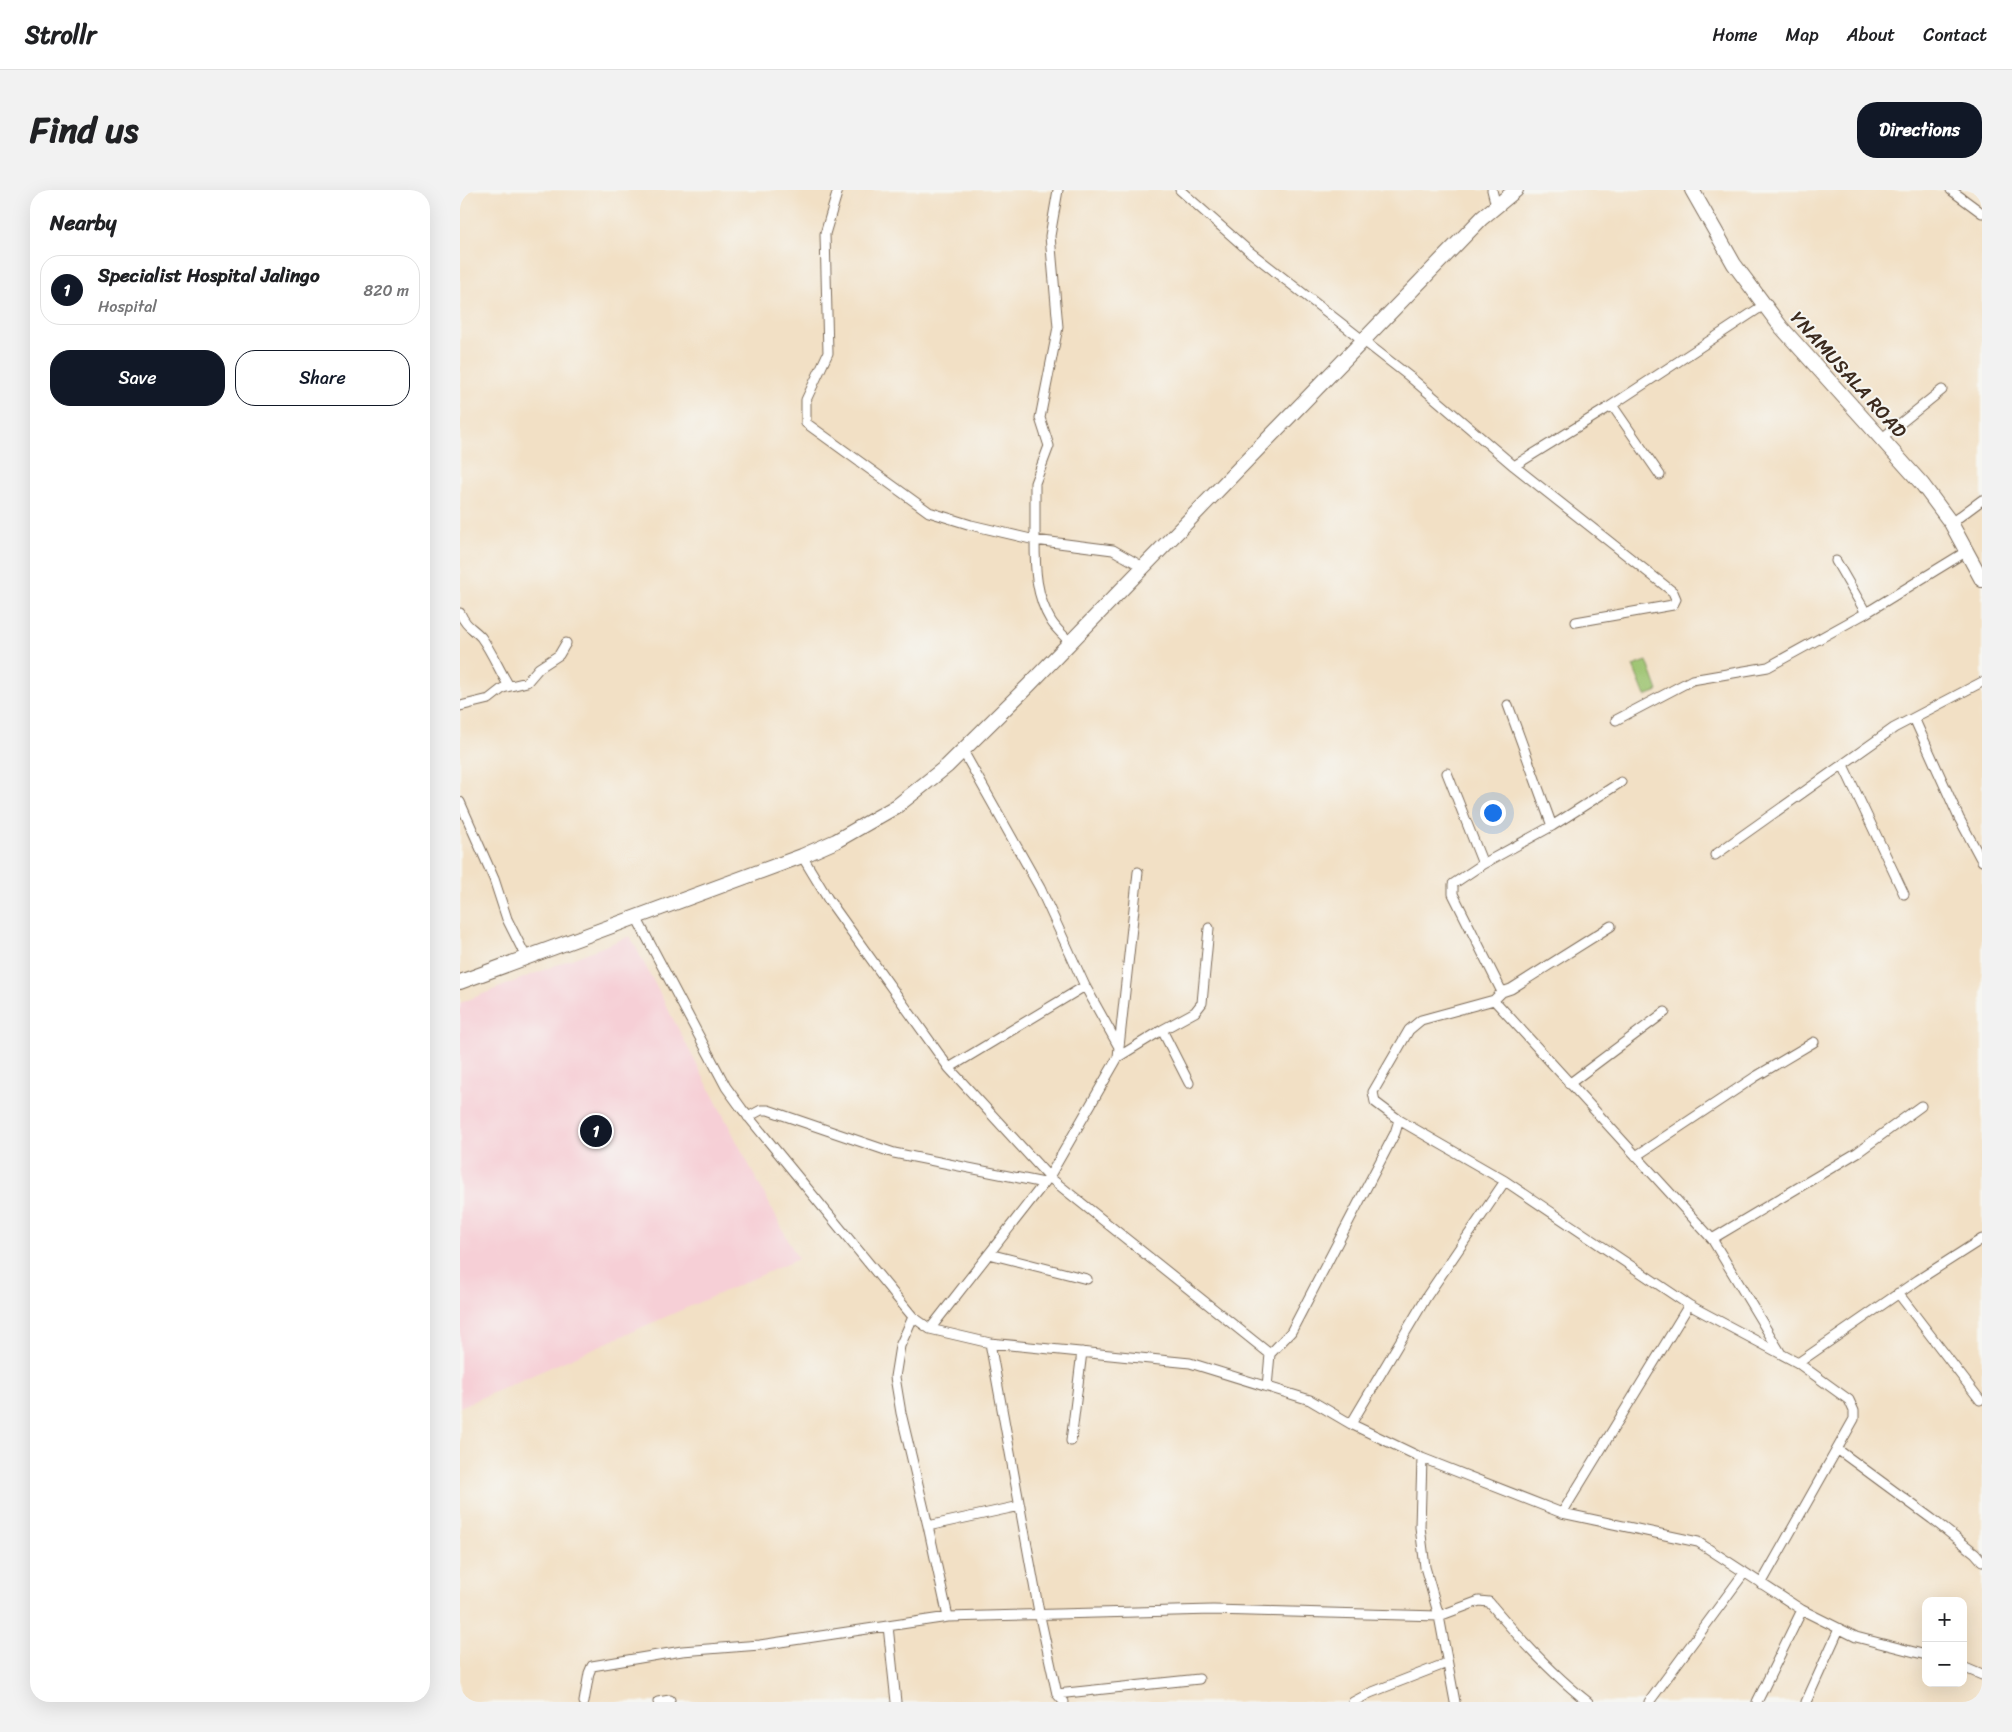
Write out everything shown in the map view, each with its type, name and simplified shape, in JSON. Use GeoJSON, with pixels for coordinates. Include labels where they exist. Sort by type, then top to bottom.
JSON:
{"type":"FeatureCollection","features":[{"type":"Feature","properties":{"kind":"main road"},"geometry":{"type":"LineString","coordinates":[[460,982],[802,856],[836,841],[897,806],[926,784],[963,750],[1482,218],[1516,190]]}},
{"type":"Feature","properties":{"kind":"main road","name":"YNAMUSALA ROAD"},"geometry":{"type":"LineString","coordinates":[[1692,190],[1734,264],[1764,305],[1781,327],[1922,484],[1951,523],[1966,550],[1978,565],[1982,580]]}},
{"type":"Feature","properties":{"kind":"street"},"geometry":{"type":"LineString","coordinates":[[838,190],[825,234],[828,353],[806,400],[806,423],[929,512],[971,526],[1035,540],[1113,550],[1143,567]]}},
{"type":"Feature","properties":{"kind":"street"},"geometry":{"type":"LineString","coordinates":[[1058,190],[1050,236],[1058,328],[1040,418],[1049,446],[1035,483],[1035,568],[1037,591],[1052,622],[1070,642]]}},
{"type":"Feature","properties":{"kind":"street"},"geometry":{"type":"LineString","coordinates":[[1180,190],[1250,252],[1410,377],[1514,466],[1673,592],[1676,599],[1673,605],[1576,622]]}},
{"type":"Feature","properties":{"kind":"street"},"geometry":{"type":"LineString","coordinates":[[1492,190],[1496,206]]}},
{"type":"Feature","properties":{"kind":"street"},"geometry":{"type":"LineString","coordinates":[[1951,190],[1982,213]]}},
{"type":"Feature","properties":{"kind":"street"},"geometry":{"type":"LineString","coordinates":[[1514,466],[1612,405],[1764,305]]}},
{"type":"Feature","properties":{"kind":"street"},"geometry":{"type":"LineString","coordinates":[[1881,439],[1942,390]]}},
{"type":"Feature","properties":{"kind":"street"},"geometry":{"type":"LineString","coordinates":[[1612,405],[1660,475]]}},
{"type":"Feature","properties":{"kind":"street"},"geometry":{"type":"LineString","coordinates":[[1951,523],[1982,500]]}},
{"type":"Feature","properties":{"kind":"street"},"geometry":{"type":"LineString","coordinates":[[1616,720],[1692,680],[1768,668],[1866,613],[1966,550]]}},
{"type":"Feature","properties":{"kind":"street"},"geometry":{"type":"LineString","coordinates":[[1836,561],[1866,613]]}},
{"type":"Feature","properties":{"kind":"street"},"geometry":{"type":"LineString","coordinates":[[460,613],[466,625],[479,635],[490,651],[509,686]]}},
{"type":"Feature","properties":{"kind":"street"},"geometry":{"type":"LineString","coordinates":[[460,706],[488,699],[503,688],[527,682],[539,668],[559,655],[566,643]]}},
{"type":"Feature","properties":{"kind":"street"},"geometry":{"type":"LineString","coordinates":[[1715,854],[1894,728],[1982,682]]}},
{"type":"Feature","properties":{"kind":"street"},"geometry":{"type":"LineString","coordinates":[[1508,705],[1552,826]]}},
{"type":"Feature","properties":{"kind":"street"},"geometry":{"type":"LineString","coordinates":[[1914,718],[1959,818],[1982,861]]}},
{"type":"Feature","properties":{"kind":"street"},"geometry":{"type":"LineString","coordinates":[[963,750],[1040,888],[1118,1052]]}},
{"type":"Feature","properties":{"kind":"street"},"geometry":{"type":"LineString","coordinates":[[1843,765],[1904,894]]}},
{"type":"Feature","properties":{"kind":"street"},"geometry":{"type":"LineString","coordinates":[[1447,773],[1483,864]]}},
{"type":"Feature","properties":{"kind":"street"},"geometry":{"type":"LineString","coordinates":[[1502,992],[1453,894],[1453,884],[1483,864],[1552,826],[1621,782]]}},
{"type":"Feature","properties":{"kind":"street"},"geometry":{"type":"LineString","coordinates":[[460,802],[494,879],[507,919],[526,957]]}},
{"type":"Feature","properties":{"kind":"street"},"geometry":{"type":"LineString","coordinates":[[802,856],[828,899],[950,1068],[1047,1180],[1270,1354]]}},
{"type":"Feature","properties":{"kind":"street"},"geometry":{"type":"LineString","coordinates":[[930,1329],[1047,1180],[1118,1052],[1138,872]]}},
{"type":"Feature","properties":{"kind":"street"},"geometry":{"type":"LineString","coordinates":[[636,917],[726,1087],[748,1117],[913,1318],[930,1329],[990,1343],[1190,1363],[1310,1400],[1352,1424],[1422,1458],[1562,1513],[1698,1542],[1802,1610],[1856,1637],[1922,1654]]}},
{"type":"Feature","properties":{"kind":"street"},"geometry":{"type":"LineString","coordinates":[[1611,926],[1511,989],[1502,992],[1494,1000],[1420,1020],[1410,1030],[1373,1092],[1375,1102],[1399,1120],[1505,1181],[1689,1304],[1798,1363],[1845,1397],[1852,1405],[1854,1419],[1761,1584]]}},
{"type":"Feature","properties":{"kind":"street"},"geometry":{"type":"LineString","coordinates":[[1118,1052],[1195,1012],[1202,1003],[1209,928]]}},
{"type":"Feature","properties":{"kind":"street"},"geometry":{"type":"LineString","coordinates":[[950,1068],[1085,986]]}},
{"type":"Feature","properties":{"kind":"street"},"geometry":{"type":"LineString","coordinates":[[1494,1000],[1712,1239],[1780,1352]]}},
{"type":"Feature","properties":{"kind":"street"},"geometry":{"type":"LineString","coordinates":[[1569,1084],[1665,1012]]}},
{"type":"Feature","properties":{"kind":"street"},"geometry":{"type":"LineString","coordinates":[[1162,1030],[1189,1083]]}},
{"type":"Feature","properties":{"kind":"street"},"geometry":{"type":"LineString","coordinates":[[1636,1156],[1755,1077],[1814,1042]]}},
{"type":"Feature","properties":{"kind":"street"},"geometry":{"type":"LineString","coordinates":[[1712,1239],[1858,1152],[1921,1106]]}},
{"type":"Feature","properties":{"kind":"street"},"geometry":{"type":"LineString","coordinates":[[748,1117],[762,1110],[768,1110],[894,1153],[1047,1180]]}},
{"type":"Feature","properties":{"kind":"street"},"geometry":{"type":"LineString","coordinates":[[1266,1387],[1270,1354],[1291,1332],[1395,1133],[1399,1120]]}},
{"type":"Feature","properties":{"kind":"street"},"geometry":{"type":"LineString","coordinates":[[1352,1424],[1427,1296],[1505,1181]]}},
{"type":"Feature","properties":{"kind":"street"},"geometry":{"type":"LineString","coordinates":[[1798,1363],[1898,1293],[1982,1239]]}},
{"type":"Feature","properties":{"kind":"street"},"geometry":{"type":"LineString","coordinates":[[989,1254],[1087,1279]]}},
{"type":"Feature","properties":{"kind":"street"},"geometry":{"type":"LineString","coordinates":[[1898,1293],[1980,1400]]}},
{"type":"Feature","properties":{"kind":"street"},"geometry":{"type":"LineString","coordinates":[[1562,1513],[1689,1304]]}},
{"type":"Feature","properties":{"kind":"street"},"geometry":{"type":"LineString","coordinates":[[913,1318],[900,1346],[895,1377],[901,1412],[948,1617]]}},
{"type":"Feature","properties":{"kind":"street"},"geometry":{"type":"LineString","coordinates":[[990,1343],[1040,1614],[1057,1694],[1064,1702]]}},
{"type":"Feature","properties":{"kind":"street"},"geometry":{"type":"LineString","coordinates":[[1071,1441],[1082,1352]]}},
{"type":"Feature","properties":{"kind":"street"},"geometry":{"type":"LineString","coordinates":[[1837,1449],[1932,1519],[1975,1553],[1982,1561]]}},
{"type":"Feature","properties":{"kind":"street"},"geometry":{"type":"LineString","coordinates":[[1422,1458],[1420,1527],[1425,1567],[1439,1616],[1455,1702]]}},
{"type":"Feature","properties":{"kind":"street"},"geometry":{"type":"LineString","coordinates":[[928,1526],[1020,1506]]}},
{"type":"Feature","properties":{"kind":"street"},"geometry":{"type":"LineString","coordinates":[[1649,1702],[1744,1573]]}},
{"type":"Feature","properties":{"kind":"street"},"geometry":{"type":"LineString","coordinates":[[584,1702],[592,1666],[682,1651],[760,1645],[948,1617],[1213,1610],[1439,1616],[1479,1601],[1489,1602],[1518,1637],[1569,1687],[1588,1702]]}},
{"type":"Feature","properties":{"kind":"street"},"geometry":{"type":"LineString","coordinates":[[1757,1702],[1802,1610]]}},
{"type":"Feature","properties":{"kind":"street"},"geometry":{"type":"LineString","coordinates":[[888,1626],[896,1702]]}},
{"type":"Feature","properties":{"kind":"street"},"geometry":{"type":"LineString","coordinates":[[1806,1702],[1840,1629]]}},
{"type":"Feature","properties":{"kind":"street"},"geometry":{"type":"LineString","coordinates":[[1352,1702],[1447,1663]]}},
{"type":"Feature","properties":{"kind":"street"},"geometry":{"type":"LineString","coordinates":[[1967,1669],[1982,1675]]}},
{"type":"Feature","properties":{"kind":"street"},"geometry":{"type":"LineString","coordinates":[[1057,1694],[1199,1679]]}},
{"type":"Feature","properties":{"kind":"street"},"geometry":{"type":"LineString","coordinates":[[658,1702],[670,1700]]}},
{"type":"Feature","properties":{"kind":"shaded area"},"geometry":{"type":"Polygon","coordinates":[[[630,936],[798,1259],[460,1407],[460,1003],[630,936]]]}},
{"type":"Feature","properties":{"kind":"green space"},"geometry":{"type":"Polygon","coordinates":[[[1647,661],[1658,691],[1645,696],[1633,666],[1647,661]]]}},
{"type":"Feature","properties":{"kind":"place","name":"Specialist Hospital Jalingo"},"geometry":{"type":"Point","coordinates":[596,1131]}}]}
